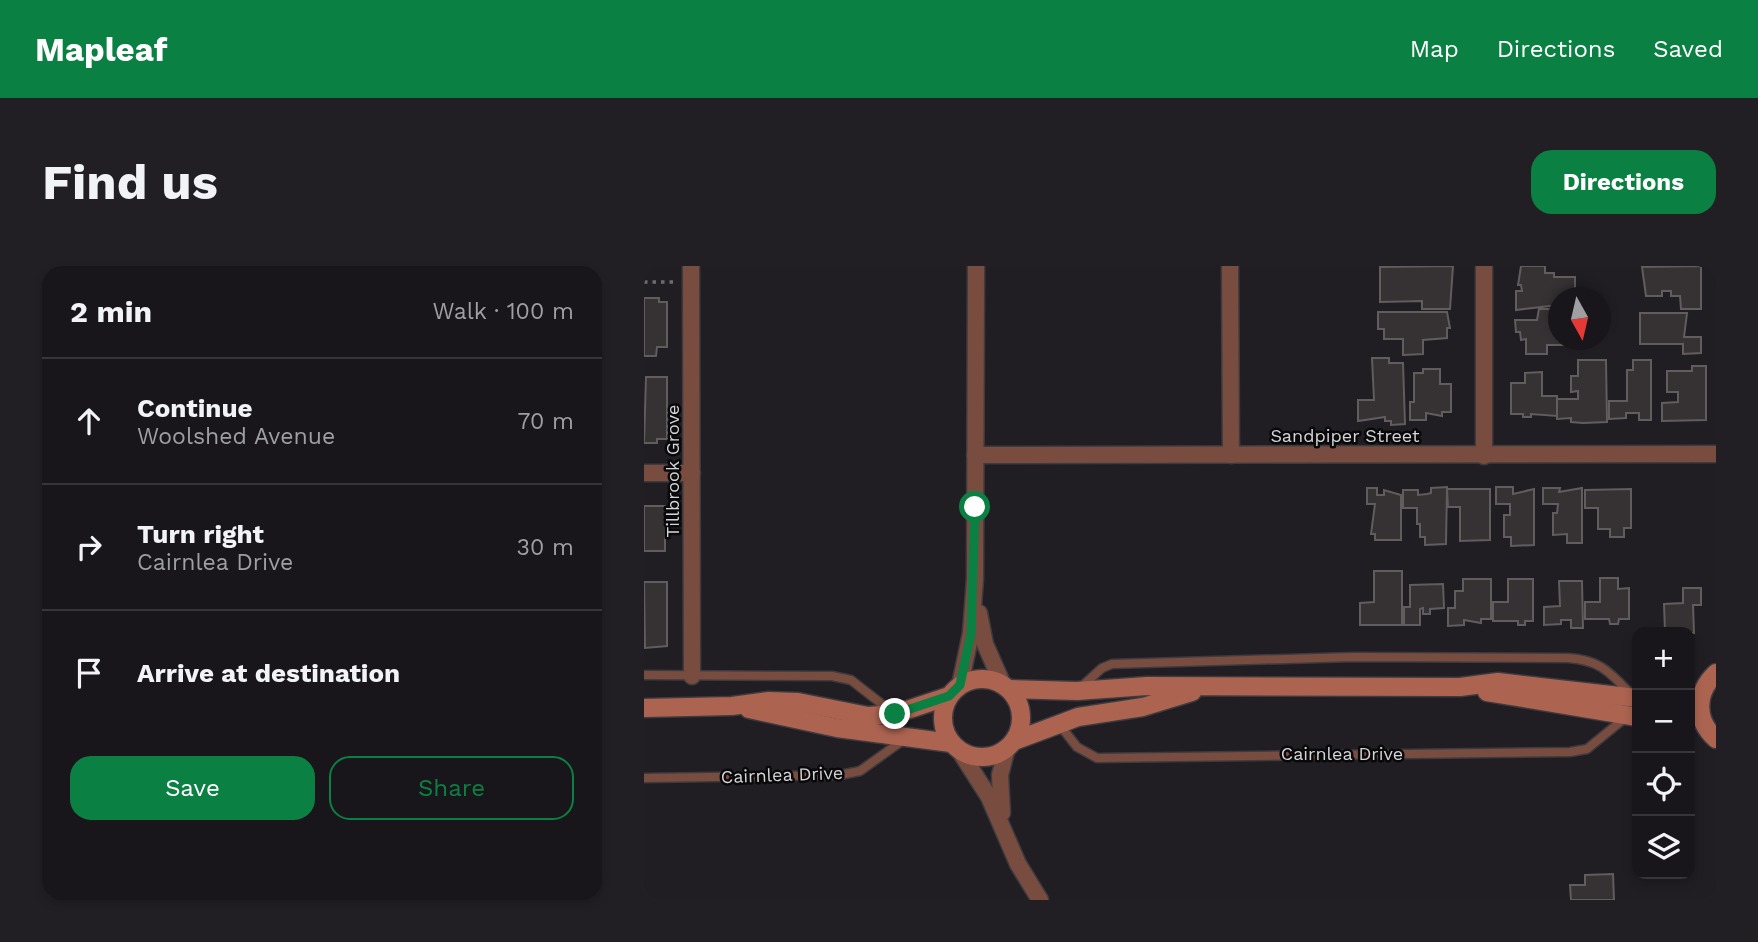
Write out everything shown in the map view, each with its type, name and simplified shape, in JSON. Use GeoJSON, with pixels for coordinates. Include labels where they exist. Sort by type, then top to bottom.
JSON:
{"type":"FeatureCollection","features":[{"type":"Feature","properties":{"kind":"street","name":"Tillbrook Grove"},"geometry":{"type":"LineString","coordinates":[[691,266],[692,676]]}},
{"type":"Feature","properties":{"kind":"street"},"geometry":{"type":"LineString","coordinates":[[976,266],[975,579],[971,633],[955,691],[942,720],[955,747],[989,797],[1018,864],[1040,900]]}},
{"type":"Feature","properties":{"kind":"street"},"geometry":{"type":"LineString","coordinates":[[1230,266],[1231,455]]}},
{"type":"Feature","properties":{"kind":"street"},"geometry":{"type":"LineString","coordinates":[[1484,266],[1484,456]]}},
{"type":"Feature","properties":{"kind":"street","name":"Sandpiper Street"},"geometry":{"type":"LineString","coordinates":[[975,455],[1716,454]]}},
{"type":"Feature","properties":{"kind":"street"},"geometry":{"type":"LineString","coordinates":[[644,473],[692,473]]}},
{"type":"Feature","properties":{"kind":"street"},"geometry":{"type":"LineString","coordinates":[[975,579],[983,635],[1006,687],[1020,709],[1019,731],[1010,744],[1000,775],[1004,830]]}},
{"type":"Feature","properties":{"kind":"street"},"geometry":{"type":"LineString","coordinates":[[1695,684],[1715,673]]}},
{"type":"Feature","properties":{"kind":"street"},"geometry":{"type":"LineString","coordinates":[[1714,738],[1699,709],[1706,684],[1715,673]]}},
{"type":"Feature","properties":{"kind":"street"},"geometry":{"type":"LineString","coordinates":[[644,708],[788,702],[868,716],[895,714],[982,679],[1006,687]]}},
{"type":"Feature","properties":{"kind":"street","name":"Cairnlea Drive"},"geometry":{"type":"LineString","coordinates":[[1006,687],[1077,691],[1147,686],[1460,687],[1498,682],[1550,685],[1632,697]]}},
{"type":"Feature","properties":{"kind":"street","name":"Cairnlea Drive"},"geometry":{"type":"LineString","coordinates":[[1460,687],[1632,716]]}},
{"type":"Feature","properties":{"kind":"street","name":"Cairnlea Drive"},"geometry":{"type":"LineString","coordinates":[[1010,744],[1078,717],[1143,707],[1206,688]]}},
{"type":"Feature","properties":{"kind":"street"},"geometry":{"type":"LineString","coordinates":[[732,706],[837,728],[908,737],[955,747],[984,757],[1010,744]]}},
{"type":"Feature","properties":{"kind":"street"},"geometry":{"type":"LineString","coordinates":[[1695,727],[1714,738]]}},
{"type":"Feature","properties":{"kind":"lane","name":"Cairnlea Drive"},"geometry":{"type":"LineString","coordinates":[[1077,691],[1102,668],[1112,664],[1339,657],[1555,658],[1589,660],[1600,664],[1632,694]]}},
{"type":"Feature","properties":{"kind":"lane"},"geometry":{"type":"LineString","coordinates":[[644,675],[832,676],[851,680],[895,714]]}},
{"type":"Feature","properties":{"kind":"lane","name":"Cairnlea Drive"},"geometry":{"type":"LineString","coordinates":[[1059,724],[1077,747],[1097,758],[1556,753],[1587,749],[1632,716]]}},
{"type":"Feature","properties":{"kind":"lane","name":"Cairnlea Drive"},"geometry":{"type":"LineString","coordinates":[[644,778],[840,775],[860,771],[908,737]]}},
{"type":"Feature","properties":{"kind":"path"},"geometry":{"type":"LineString","coordinates":[[644,282],[673,282],[673,274]]}},
{"type":"Feature","properties":{"kind":"building"},"geometry":{"type":"Polygon","coordinates":[[[1453,266],[1450,309],[1422,309],[1422,301],[1380,302],[1380,267],[1453,266]]]}},
{"type":"Feature","properties":{"kind":"building"},"geometry":{"type":"Polygon","coordinates":[[[1521,266],[1545,266],[1545,273],[1554,273],[1554,277],[1575,277],[1575,287],[1548,287],[1548,306],[1516,310],[1516,291],[1522,291],[1521,285],[1518,285],[1521,266]]]}},
{"type":"Feature","properties":{"kind":"building"},"geometry":{"type":"Polygon","coordinates":[[[1701,266],[1701,309],[1681,309],[1680,296],[1671,296],[1671,291],[1662,291],[1662,296],[1646,296],[1642,267],[1701,266]]]}},
{"type":"Feature","properties":{"kind":"building"},"geometry":{"type":"Polygon","coordinates":[[[644,298],[659,298],[659,302],[667,302],[667,347],[657,347],[656,356],[644,356],[644,298]]]}},
{"type":"Feature","properties":{"kind":"building"},"geometry":{"type":"Polygon","coordinates":[[[1539,309],[1548,309],[1547,354],[1526,354],[1526,339],[1521,340],[1520,332],[1516,332],[1515,320],[1537,320],[1539,309]]]}},
{"type":"Feature","properties":{"kind":"building"},"geometry":{"type":"Polygon","coordinates":[[[1378,312],[1447,312],[1450,328],[1447,328],[1447,338],[1423,340],[1423,354],[1403,355],[1403,339],[1384,339],[1384,329],[1378,329],[1378,312]]]}},
{"type":"Feature","properties":{"kind":"building"},"geometry":{"type":"Polygon","coordinates":[[[1640,313],[1687,313],[1684,337],[1701,337],[1701,353],[1683,354],[1683,344],[1640,344],[1640,313]]]}},
{"type":"Feature","properties":{"kind":"building"},"geometry":{"type":"Polygon","coordinates":[[[1372,358],[1389,358],[1389,363],[1403,363],[1405,424],[1391,425],[1391,421],[1385,421],[1385,417],[1358,421],[1358,400],[1374,400],[1372,358]]]}},
{"type":"Feature","properties":{"kind":"building"},"geometry":{"type":"Polygon","coordinates":[[[1578,360],[1606,360],[1607,422],[1583,423],[1571,422],[1571,418],[1557,419],[1557,399],[1578,399],[1578,391],[1571,392],[1571,376],[1578,376],[1578,360]]]}},
{"type":"Feature","properties":{"kind":"building"},"geometry":{"type":"Polygon","coordinates":[[[1633,360],[1651,360],[1651,420],[1639,420],[1639,413],[1626,413],[1626,418],[1609,419],[1609,401],[1627,401],[1627,370],[1633,370],[1633,360]]]}},
{"type":"Feature","properties":{"kind":"building"},"geometry":{"type":"Polygon","coordinates":[[[1692,366],[1706,366],[1706,420],[1662,421],[1662,403],[1678,402],[1678,392],[1667,392],[1667,371],[1692,371],[1692,366]]]}},
{"type":"Feature","properties":{"kind":"building"},"geometry":{"type":"Polygon","coordinates":[[[1423,369],[1440,369],[1440,384],[1451,384],[1451,412],[1442,412],[1442,416],[1426,413],[1426,420],[1410,420],[1410,402],[1414,402],[1414,373],[1423,373],[1423,369]]]}},
{"type":"Feature","properties":{"kind":"building"},"geometry":{"type":"Polygon","coordinates":[[[1542,372],[1542,396],[1557,396],[1557,416],[1531,414],[1531,417],[1523,417],[1523,414],[1511,414],[1511,383],[1525,383],[1525,373],[1542,372]]]}},
{"type":"Feature","properties":{"kind":"building"},"geometry":{"type":"Polygon","coordinates":[[[646,377],[667,377],[667,439],[657,439],[657,443],[644,443],[646,377]]]}},
{"type":"Feature","properties":{"kind":"building"},"geometry":{"type":"Polygon","coordinates":[[[1447,487],[1446,544],[1425,545],[1425,537],[1420,537],[1420,524],[1417,524],[1417,508],[1403,508],[1403,490],[1418,490],[1418,495],[1431,493],[1431,488],[1447,487]]]}},
{"type":"Feature","properties":{"kind":"building"},"geometry":{"type":"Polygon","coordinates":[[[1496,487],[1513,487],[1513,494],[1534,489],[1534,545],[1511,546],[1511,537],[1504,537],[1504,515],[1510,515],[1510,504],[1496,504],[1496,487]]]}},
{"type":"Feature","properties":{"kind":"building"},"geometry":{"type":"Polygon","coordinates":[[[1367,488],[1377,488],[1377,495],[1384,495],[1384,490],[1401,495],[1401,540],[1375,540],[1375,534],[1371,534],[1375,504],[1367,504],[1367,488]]]}},
{"type":"Feature","properties":{"kind":"building"},"geometry":{"type":"Polygon","coordinates":[[[1543,488],[1560,488],[1559,492],[1582,488],[1582,543],[1567,543],[1567,534],[1553,535],[1553,513],[1557,513],[1558,504],[1543,504],[1543,488]]]}},
{"type":"Feature","properties":{"kind":"building"},"geometry":{"type":"Polygon","coordinates":[[[1447,489],[1490,489],[1490,540],[1460,541],[1460,507],[1448,507],[1447,489]]]}},
{"type":"Feature","properties":{"kind":"building"},"geometry":{"type":"Polygon","coordinates":[[[1631,489],[1631,528],[1624,528],[1624,537],[1610,537],[1610,529],[1598,529],[1598,508],[1585,508],[1585,490],[1631,489]]]}},
{"type":"Feature","properties":{"kind":"building"},"geometry":{"type":"Polygon","coordinates":[[[644,506],[665,506],[665,551],[644,551],[644,506]]]}},
{"type":"Feature","properties":{"kind":"building"},"geometry":{"type":"Polygon","coordinates":[[[1374,571],[1402,571],[1402,625],[1360,625],[1360,603],[1374,602],[1374,571]]]}},
{"type":"Feature","properties":{"kind":"building"},"geometry":{"type":"Polygon","coordinates":[[[1600,578],[1618,578],[1618,589],[1629,588],[1629,619],[1619,619],[1618,624],[1610,624],[1609,619],[1585,619],[1585,602],[1600,602],[1600,578]]]}},
{"type":"Feature","properties":{"kind":"building"},"geometry":{"type":"Polygon","coordinates":[[[1463,579],[1491,579],[1491,619],[1481,619],[1481,623],[1464,620],[1464,625],[1448,626],[1448,608],[1455,608],[1455,591],[1463,591],[1463,579]]]}},
{"type":"Feature","properties":{"kind":"building"},"geometry":{"type":"Polygon","coordinates":[[[1508,579],[1533,579],[1533,621],[1525,621],[1525,625],[1518,625],[1518,621],[1493,621],[1493,602],[1508,602],[1508,579]]]}},
{"type":"Feature","properties":{"kind":"building"},"geometry":{"type":"Polygon","coordinates":[[[1559,581],[1582,581],[1583,628],[1571,628],[1571,620],[1561,620],[1561,624],[1544,625],[1544,607],[1560,606],[1559,581]]]}},
{"type":"Feature","properties":{"kind":"building"},"geometry":{"type":"Polygon","coordinates":[[[644,582],[667,582],[667,646],[645,648],[644,582]]]}},
{"type":"Feature","properties":{"kind":"building"},"geometry":{"type":"Polygon","coordinates":[[[1443,584],[1444,608],[1430,609],[1430,614],[1423,614],[1423,608],[1420,609],[1420,625],[1404,625],[1404,607],[1410,607],[1410,585],[1443,584]]]}},
{"type":"Feature","properties":{"kind":"building"},"geometry":{"type":"Polygon","coordinates":[[[1683,588],[1701,588],[1701,605],[1693,605],[1694,627],[1665,627],[1664,604],[1683,603],[1683,588]]]}},
{"type":"Feature","properties":{"kind":"building"},"geometry":{"type":"Polygon","coordinates":[[[1613,874],[1614,900],[1571,900],[1570,885],[1585,885],[1585,875],[1613,874]]]}},
{"type":"Feature","properties":{"kind":"route"},"geometry":{"type":"LineString","coordinates":[[895,714],[949,696],[960,685],[971,633],[975,579],[975,507]]}}]}
